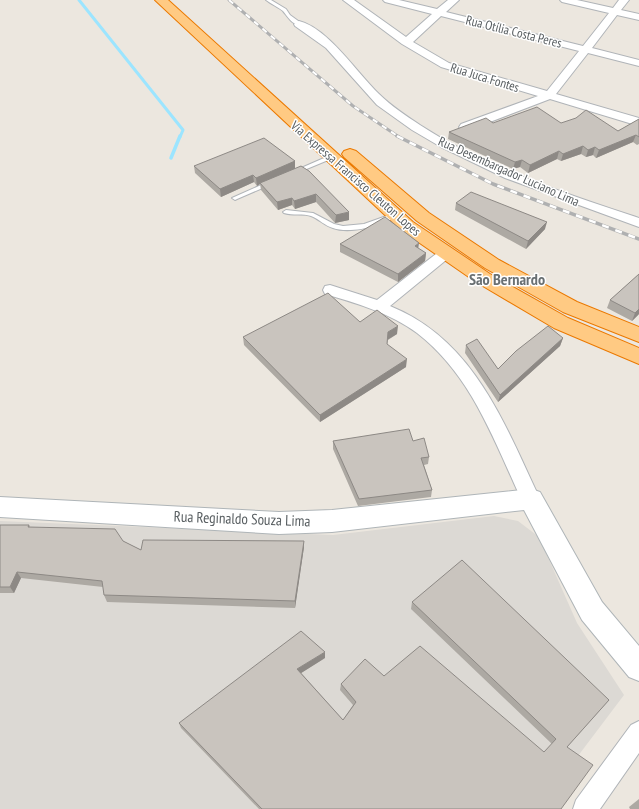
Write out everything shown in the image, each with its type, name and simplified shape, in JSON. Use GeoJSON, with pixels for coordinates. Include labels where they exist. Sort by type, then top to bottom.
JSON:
{"type":"FeatureCollection","features":[{"type":"Feature","properties":{"kind":"highway","name":"Via Expressa Francisco Cleuton Lopes"},"geometry":{"type":"LineString","coordinates":[[161,0],[407,226],[483,278],[561,324],[639,356]]}},
{"type":"Feature","properties":{"kind":"highway","name":"Via Expressa Francisco Cleuton Lopes"},"geometry":{"type":"LineString","coordinates":[[178,0],[422,217],[492,264],[570,307],[639,335]]}},
{"type":"Feature","properties":{"kind":"street","name":"Rua Juca Fontes"},"geometry":{"type":"LineString","coordinates":[[348,0],[406,42],[445,66],[639,122]]}},
{"type":"Feature","properties":{"kind":"street","name":"Rua Otília Costa Peres"},"geometry":{"type":"LineString","coordinates":[[388,0],[441,12],[639,63]]}},
{"type":"Feature","properties":{"kind":"street"},"geometry":{"type":"LineString","coordinates":[[406,42],[454,0]]}},
{"type":"Feature","properties":{"kind":"street"},"geometry":{"type":"LineString","coordinates":[[565,0],[639,17]]}},
{"type":"Feature","properties":{"kind":"street"},"geometry":{"type":"LineString","coordinates":[[435,138],[549,96],[624,0]]}},
{"type":"Feature","properties":{"kind":"street","name":"Rua Desembargador Luciano Lima"},"geometry":{"type":"LineString","coordinates":[[299,24],[333,49],[373,94],[390,109],[435,138],[461,152],[518,178],[574,201],[639,223]]}},
{"type":"Feature","properties":{"kind":"street"},"geometry":{"type":"LineString","coordinates":[[380,306],[446,253]]}},
{"type":"Feature","properties":{"kind":"street"},"geometry":{"type":"LineString","coordinates":[[330,290],[380,306],[422,329],[456,360],[484,401],[531,499],[592,611],[639,666]]}},
{"type":"Feature","properties":{"kind":"street","name":"Rua Reginaldo Souza Lima"},"geometry":{"type":"LineString","coordinates":[[0,507],[279,523],[332,521],[531,499]]}},
{"type":"Feature","properties":{"kind":"street"},"geometry":{"type":"LineString","coordinates":[[585,809],[639,734]]}},
{"type":"Feature","properties":{"kind":"lane"},"geometry":{"type":"LineString","coordinates":[[268,0],[284,10],[288,16],[299,24]]}},
{"type":"Feature","properties":{"kind":"lane"},"geometry":{"type":"LineString","coordinates":[[290,174],[331,157]]}},
{"type":"Feature","properties":{"kind":"lane"},"geometry":{"type":"LineString","coordinates":[[235,198],[276,180]]}},
{"type":"Feature","properties":{"kind":"lane"},"geometry":{"type":"LineString","coordinates":[[286,212],[293,214],[309,214],[335,227],[347,228],[374,224],[395,215]]}},
{"type":"Feature","properties":{"kind":"shaded area"},"geometry":{"type":"Polygon","coordinates":[[[494,516],[518,521],[539,537],[577,623],[624,695],[538,809],[0,809],[0,521],[333,535],[494,516]]]}},
{"type":"Feature","properties":{"kind":"building"},"geometry":{"type":"Polygon","coordinates":[[[537,107],[561,123],[576,118],[586,110],[618,131],[639,119],[639,137],[636,135],[599,150],[595,147],[588,150],[583,146],[563,154],[559,151],[530,165],[522,160],[515,162],[449,132],[486,118],[493,123],[537,107]]]}},
{"type":"Feature","properties":{"kind":"building"},"geometry":{"type":"Polygon","coordinates":[[[264,138],[295,161],[256,178],[253,175],[220,189],[194,166],[264,138]]]}},
{"type":"Feature","properties":{"kind":"building"},"geometry":{"type":"Polygon","coordinates":[[[301,166],[309,171],[349,212],[336,215],[316,194],[294,201],[292,198],[277,202],[260,183],[301,166]]]}},
{"type":"Feature","properties":{"kind":"building"},"geometry":{"type":"Polygon","coordinates":[[[471,192],[547,222],[528,241],[456,203],[471,192]]]}},
{"type":"Feature","properties":{"kind":"building"},"geometry":{"type":"Polygon","coordinates":[[[385,217],[419,243],[415,246],[426,253],[398,274],[340,244],[385,217]]]}},
{"type":"Feature","properties":{"kind":"building"},"geometry":{"type":"Polygon","coordinates":[[[639,274],[639,309],[635,313],[610,300],[639,274]]]}},
{"type":"Feature","properties":{"kind":"building"},"geometry":{"type":"Polygon","coordinates":[[[328,293],[360,322],[377,310],[398,326],[388,332],[387,344],[407,359],[320,415],[243,337],[328,293]]]}},
{"type":"Feature","properties":{"kind":"building"},"geometry":{"type":"Polygon","coordinates":[[[548,326],[563,338],[500,395],[466,345],[477,339],[498,369],[516,351],[548,326]]]}},
{"type":"Feature","properties":{"kind":"building"},"geometry":{"type":"Polygon","coordinates":[[[409,429],[413,441],[424,438],[429,457],[421,458],[432,490],[359,499],[333,441],[409,429]]]}},
{"type":"Feature","properties":{"kind":"building"},"geometry":{"type":"Polygon","coordinates":[[[0,525],[115,529],[123,541],[141,550],[143,540],[304,541],[295,601],[104,595],[102,581],[17,572],[10,587],[0,587],[0,525]]]}},
{"type":"Feature","properties":{"kind":"building"},"geometry":{"type":"Polygon","coordinates":[[[462,560],[609,700],[567,747],[593,765],[561,809],[262,809],[179,723],[301,631],[325,652],[297,669],[343,720],[356,702],[341,684],[365,659],[384,676],[420,646],[544,752],[556,739],[412,602],[462,560]]]}},
{"type":"Feature","properties":{"kind":"waterway"},"geometry":{"type":"LineString","coordinates":[[79,0],[183,130],[180,137]]}},
{"type":"Feature","properties":{"kind":"waterway"},"geometry":{"type":"LineString","coordinates":[[171,158],[180,136]]}},
{"type":"Feature","properties":{"kind":"railway"},"geometry":{"type":"LineString","coordinates":[[229,0],[353,106],[399,137]]}},
{"type":"Feature","properties":{"kind":"railway"},"geometry":{"type":"LineString","coordinates":[[399,137],[493,184],[639,239]]}},
{"type":"Feature","properties":{"kind":"district","name":"São Bernardo"},"geometry":{"type":"Point","coordinates":[507,279]}}]}
